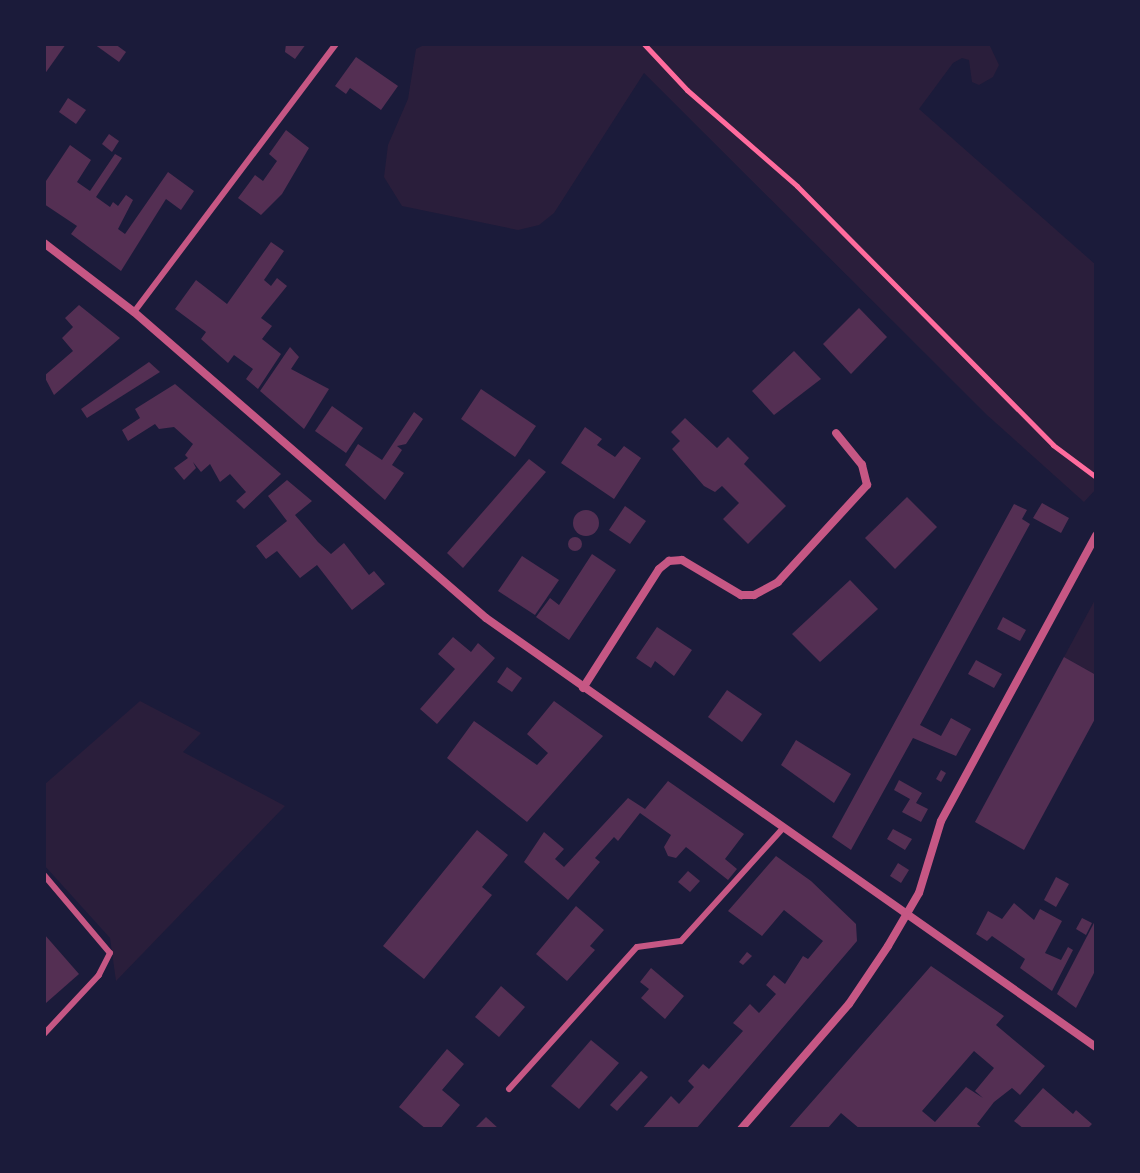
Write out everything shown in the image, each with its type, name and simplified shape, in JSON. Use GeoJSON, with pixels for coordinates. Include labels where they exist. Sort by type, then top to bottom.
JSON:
{"type":"FeatureCollection","features":[{"type":"Feature","properties":{"kind":"street"},"geometry":{"type":"LineString","coordinates":[[44,243],[134,312],[486,618],[1096,1047]]}},
{"type":"Feature","properties":{"kind":"street"},"geometry":{"type":"LineString","coordinates":[[583,688],[659,569],[669,561],[695,566],[741,595],[766,591],[789,571],[867,485],[862,465],[836,433]]}},
{"type":"Feature","properties":{"kind":"street"},"geometry":{"type":"LineString","coordinates":[[741,1129],[849,1004],[906,914],[934,854],[941,821],[1096,535]]}},
{"type":"Feature","properties":{"kind":"lane"},"geometry":{"type":"LineString","coordinates":[[134,312],[336,44]]}},
{"type":"Feature","properties":{"kind":"lane"},"geometry":{"type":"LineString","coordinates":[[509,1089],[637,947],[681,941],[783,828]]}},
{"type":"Feature","properties":{"kind":"lane"},"geometry":{"type":"LineString","coordinates":[[44,875],[110,953],[99,975],[44,1034]]}},
{"type":"Feature","properties":{"kind":"path"},"geometry":{"type":"LineString","coordinates":[[644,44],[687,90],[797,186],[1053,445],[1096,477]]}},
{"type":"Feature","properties":{"kind":"shaded area"},"geometry":{"type":"Polygon","coordinates":[[[426,44],[989,44],[999,65],[993,77],[979,85],[972,82],[969,60],[962,58],[953,63],[919,109],[1096,265],[1096,489],[1084,502],[987,415],[644,73],[554,213],[539,225],[518,230],[402,206],[384,177],[388,145],[408,99],[416,49],[426,44]]]}},
{"type":"Feature","properties":{"kind":"shaded area"},"geometry":{"type":"Polygon","coordinates":[[[1096,598],[1096,675],[1064,657],[1096,598]]]}},
{"type":"Feature","properties":{"kind":"shaded area"},"geometry":{"type":"Polygon","coordinates":[[[140,701],[201,733],[183,752],[285,806],[116,981],[110,938],[44,865],[44,785],[140,701]]]}},
{"type":"Feature","properties":{"kind":"building"},"geometry":{"type":"Polygon","coordinates":[[[44,44],[66,44],[44,75],[44,44]]]}},
{"type":"Feature","properties":{"kind":"building"},"geometry":{"type":"Polygon","coordinates":[[[94,44],[115,44],[126,52],[119,62],[94,44]]]}},
{"type":"Feature","properties":{"kind":"building"},"geometry":{"type":"Polygon","coordinates":[[[286,44],[306,44],[295,59],[285,52],[286,44]]]}},
{"type":"Feature","properties":{"kind":"building"},"geometry":{"type":"Polygon","coordinates":[[[356,57],[398,86],[381,110],[350,88],[346,94],[335,86],[356,57]]]}},
{"type":"Feature","properties":{"kind":"building"},"geometry":{"type":"Polygon","coordinates":[[[68,98],[86,110],[76,124],[59,112],[68,98]]]}},
{"type":"Feature","properties":{"kind":"building"},"geometry":{"type":"Polygon","coordinates":[[[286,130],[309,148],[282,194],[261,215],[238,198],[255,175],[263,181],[277,161],[269,154],[286,130]]]}},
{"type":"Feature","properties":{"kind":"building"},"geometry":{"type":"Polygon","coordinates":[[[109,134],[119,141],[112,152],[102,144],[109,134]]]}},
{"type":"Feature","properties":{"kind":"building"},"geometry":{"type":"Polygon","coordinates":[[[70,145],[91,160],[77,182],[90,191],[115,154],[122,158],[96,197],[110,207],[113,202],[118,206],[126,195],[133,200],[118,229],[125,234],[168,172],[194,191],[181,210],[166,199],[121,271],[71,234],[77,226],[44,204],[44,184],[70,145]]]}},
{"type":"Feature","properties":{"kind":"building"},"geometry":{"type":"Polygon","coordinates":[[[271,242],[284,251],[264,280],[271,286],[277,278],[287,286],[261,318],[272,326],[262,339],[281,354],[258,389],[246,379],[253,369],[234,355],[228,363],[201,339],[206,332],[175,309],[196,280],[227,304],[271,242]]]}},
{"type":"Feature","properties":{"kind":"building"},"geometry":{"type":"Polygon","coordinates":[[[79,305],[120,338],[54,395],[44,376],[73,351],[62,338],[73,327],[65,318],[79,305]]]}},
{"type":"Feature","properties":{"kind":"building"},"geometry":{"type":"Polygon","coordinates":[[[859,308],[887,337],[851,374],[823,344],[859,308]]]}},
{"type":"Feature","properties":{"kind":"building"},"geometry":{"type":"Polygon","coordinates":[[[290,347],[299,357],[291,369],[329,389],[304,429],[260,391],[290,347]]]}},
{"type":"Feature","properties":{"kind":"building"},"geometry":{"type":"Polygon","coordinates":[[[794,351],[821,379],[774,415],[752,391],[794,351]]]}},
{"type":"Feature","properties":{"kind":"building"},"geometry":{"type":"Polygon","coordinates":[[[149,362],[160,372],[87,418],[81,409],[149,362]]]}},
{"type":"Feature","properties":{"kind":"building"},"geometry":{"type":"Polygon","coordinates":[[[175,384],[281,474],[244,509],[236,501],[246,492],[230,474],[220,482],[210,464],[201,472],[193,462],[196,468],[184,480],[174,468],[188,458],[185,455],[193,444],[174,427],[159,429],[155,424],[128,441],[122,430],[140,418],[135,409],[175,384]]]}},
{"type":"Feature","properties":{"kind":"building"},"geometry":{"type":"Polygon","coordinates":[[[481,389],[536,426],[515,457],[461,419],[481,389]]]}},
{"type":"Feature","properties":{"kind":"building"},"geometry":{"type":"Polygon","coordinates":[[[332,406],[363,428],[346,453],[315,431],[332,406]]]}},
{"type":"Feature","properties":{"kind":"building"},"geometry":{"type":"Polygon","coordinates":[[[414,412],[423,419],[406,444],[397,446],[402,450],[392,465],[404,473],[385,500],[345,465],[358,444],[382,460],[414,412]]]}},
{"type":"Feature","properties":{"kind":"building"},"geometry":{"type":"Polygon","coordinates":[[[685,418],[717,448],[728,437],[749,458],[744,464],[786,506],[748,544],[723,519],[739,503],[722,486],[715,492],[704,486],[672,449],[680,441],[671,432],[685,418]]]}},
{"type":"Feature","properties":{"kind":"building"},"geometry":{"type":"Polygon","coordinates":[[[585,427],[602,439],[597,445],[615,457],[624,446],[641,458],[614,499],[561,463],[585,427]]]}},
{"type":"Feature","properties":{"kind":"building"},"geometry":{"type":"Polygon","coordinates":[[[529,459],[546,472],[463,568],[447,553],[529,459]]]}},
{"type":"Feature","properties":{"kind":"building"},"geometry":{"type":"Polygon","coordinates":[[[287,480],[312,501],[295,515],[318,542],[331,554],[344,543],[369,575],[374,571],[385,584],[352,610],[317,565],[300,578],[277,551],[266,559],[256,546],[287,521],[268,496],[287,480]]]}},
{"type":"Feature","properties":{"kind":"building"},"geometry":{"type":"Polygon","coordinates":[[[907,497],[937,527],[895,569],[865,538],[907,497]]]}},
{"type":"Feature","properties":{"kind":"building"},"geometry":{"type":"Polygon","coordinates":[[[1042,503],[1069,518],[1061,533],[1033,518],[1042,503]]]}},
{"type":"Feature","properties":{"kind":"building"},"geometry":{"type":"Polygon","coordinates":[[[1014,504],[1027,510],[1022,519],[1030,524],[920,725],[941,736],[951,718],[971,729],[956,756],[913,738],[851,850],[832,837],[1014,504]]]}},
{"type":"Feature","properties":{"kind":"building"},"geometry":{"type":"Polygon","coordinates":[[[625,506],[646,521],[630,544],[609,530],[625,506]]]}},
{"type":"Feature","properties":{"kind":"building"},"geometry":{"type":"Polygon","coordinates":[[[586,510],[595,514],[599,523],[595,532],[586,536],[577,532],[573,523],[577,514],[586,510]]]}},
{"type":"Feature","properties":{"kind":"building"},"geometry":{"type":"Polygon","coordinates":[[[575,537],[582,544],[575,551],[568,544],[575,537]]]}},
{"type":"Feature","properties":{"kind":"building"},"geometry":{"type":"Polygon","coordinates":[[[592,554],[616,570],[569,640],[536,617],[550,598],[559,605],[592,554]]]}},
{"type":"Feature","properties":{"kind":"building"},"geometry":{"type":"Polygon","coordinates":[[[522,556],[559,580],[535,615],[498,591],[522,556]]]}},
{"type":"Feature","properties":{"kind":"building"},"geometry":{"type":"Polygon","coordinates":[[[850,580],[878,609],[820,662],[792,634],[850,580]]]}},
{"type":"Feature","properties":{"kind":"building"},"geometry":{"type":"Polygon","coordinates":[[[1003,617],[1026,630],[1020,641],[997,629],[1003,617]]]}},
{"type":"Feature","properties":{"kind":"building"},"geometry":{"type":"Polygon","coordinates":[[[657,627],[692,650],[674,676],[655,661],[651,668],[636,658],[657,627]]]}},
{"type":"Feature","properties":{"kind":"building"},"geometry":{"type":"Polygon","coordinates":[[[453,637],[471,652],[478,643],[495,658],[437,724],[420,709],[455,669],[438,654],[453,637]]]}},
{"type":"Feature","properties":{"kind":"building"},"geometry":{"type":"Polygon","coordinates":[[[1064,657],[1096,675],[1096,717],[1024,850],[975,822],[1064,657]]]}},
{"type":"Feature","properties":{"kind":"building"},"geometry":{"type":"Polygon","coordinates":[[[976,660],[1002,674],[994,688],[968,674],[976,660]]]}},
{"type":"Feature","properties":{"kind":"building"},"geometry":{"type":"Polygon","coordinates":[[[507,667],[522,678],[512,692],[497,682],[507,667]]]}},
{"type":"Feature","properties":{"kind":"building"},"geometry":{"type":"Polygon","coordinates":[[[727,690],[762,714],[742,742],[708,717],[727,690]]]}},
{"type":"Feature","properties":{"kind":"building"},"geometry":{"type":"Polygon","coordinates":[[[554,701],[603,736],[527,822],[447,758],[474,721],[537,765],[548,753],[527,734],[554,701]]]}},
{"type":"Feature","properties":{"kind":"building"},"geometry":{"type":"Polygon","coordinates":[[[796,740],[851,774],[834,803],[781,765],[796,740]]]}},
{"type":"Feature","properties":{"kind":"building"},"geometry":{"type":"Polygon","coordinates":[[[941,770],[946,773],[941,782],[936,779],[941,770]]]}},
{"type":"Feature","properties":{"kind":"building"},"geometry":{"type":"Polygon","coordinates":[[[899,780],[922,793],[916,803],[928,809],[921,822],[902,812],[910,799],[894,790],[899,780]]]}},
{"type":"Feature","properties":{"kind":"building"},"geometry":{"type":"Polygon","coordinates":[[[668,781],[744,834],[725,859],[737,869],[728,880],[686,847],[676,858],[668,856],[664,847],[671,835],[640,813],[618,841],[614,837],[595,858],[600,862],[568,900],[524,862],[544,832],[564,849],[555,859],[564,867],[628,798],[645,809],[668,781]]]}},
{"type":"Feature","properties":{"kind":"building"},"geometry":{"type":"Polygon","coordinates":[[[893,829],[912,839],[905,850],[887,839],[893,829]]]}},
{"type":"Feature","properties":{"kind":"building"},"geometry":{"type":"Polygon","coordinates":[[[477,830],[508,855],[482,887],[492,895],[424,979],[383,946],[477,830]]]}},
{"type":"Feature","properties":{"kind":"building"},"geometry":{"type":"Polygon","coordinates":[[[776,856],[811,881],[856,924],[857,941],[696,1129],[642,1129],[671,1096],[679,1104],[694,1087],[688,1081],[703,1064],[709,1069],[743,1031],[733,1023],[750,1004],[759,1013],[776,994],[766,985],[774,975],[785,984],[803,956],[808,959],[823,941],[784,910],[762,936],[728,911],[776,856]]]}},
{"type":"Feature","properties":{"kind":"building"},"geometry":{"type":"Polygon","coordinates":[[[898,863],[909,870],[901,883],[890,876],[898,863]]]}},
{"type":"Feature","properties":{"kind":"building"},"geometry":{"type":"Polygon","coordinates":[[[688,871],[700,881],[690,892],[678,882],[688,871]]]}},
{"type":"Feature","properties":{"kind":"building"},"geometry":{"type":"Polygon","coordinates":[[[1056,877],[1069,884],[1056,907],[1044,900],[1056,877]]]}},
{"type":"Feature","properties":{"kind":"building"},"geometry":{"type":"Polygon","coordinates":[[[1014,903],[1034,920],[1040,909],[1062,921],[1045,953],[1061,960],[1068,947],[1073,950],[1052,991],[1020,968],[1025,959],[992,936],[987,941],[976,934],[988,911],[1002,919],[1014,903]]]}},
{"type":"Feature","properties":{"kind":"building"},"geometry":{"type":"Polygon","coordinates":[[[576,906],[604,930],[590,946],[595,950],[567,981],[536,954],[576,906]]]}},
{"type":"Feature","properties":{"kind":"building"},"geometry":{"type":"Polygon","coordinates":[[[1082,918],[1092,923],[1086,935],[1076,929],[1082,918]]]}},
{"type":"Feature","properties":{"kind":"building"},"geometry":{"type":"Polygon","coordinates":[[[1096,919],[1096,969],[1076,1008],[1057,994],[1096,919]]]}},
{"type":"Feature","properties":{"kind":"building"},"geometry":{"type":"Polygon","coordinates":[[[44,934],[79,974],[46,1003],[44,1001],[44,934]]]}},
{"type":"Feature","properties":{"kind":"building"},"geometry":{"type":"Polygon","coordinates":[[[747,952],[752,956],[743,965],[739,962],[747,952]]]}},
{"type":"Feature","properties":{"kind":"building"},"geometry":{"type":"Polygon","coordinates":[[[931,966],[1004,1016],[996,1025],[1045,1066],[1020,1095],[1012,1088],[994,1102],[977,1124],[983,1129],[860,1129],[841,1113],[827,1129],[788,1129],[931,966]],[[974,1051],[922,1111],[935,1122],[966,1087],[983,1098],[975,1091],[994,1068],[974,1051]]]}},
{"type":"Feature","properties":{"kind":"building"},"geometry":{"type":"Polygon","coordinates":[[[651,968],[684,996],[665,1019],[641,998],[649,989],[640,982],[651,968]]]}},
{"type":"Feature","properties":{"kind":"building"},"geometry":{"type":"Polygon","coordinates":[[[501,986],[525,1007],[499,1037],[475,1017],[501,986]]]}},
{"type":"Feature","properties":{"kind":"building"},"geometry":{"type":"Polygon","coordinates":[[[591,1040],[619,1063],[579,1109],[551,1086],[591,1040]]]}},
{"type":"Feature","properties":{"kind":"building"},"geometry":{"type":"Polygon","coordinates":[[[447,1049],[464,1064],[442,1090],[460,1105],[440,1129],[426,1129],[399,1107],[447,1049]]]}},
{"type":"Feature","properties":{"kind":"building"},"geometry":{"type":"Polygon","coordinates":[[[641,1071],[648,1077],[617,1111],[610,1105],[641,1071]]]}},
{"type":"Feature","properties":{"kind":"building"},"geometry":{"type":"Polygon","coordinates":[[[1043,1088],[1073,1114],[1076,1110],[1092,1124],[1087,1129],[1024,1129],[1014,1121],[1043,1088]]]}},
{"type":"Feature","properties":{"kind":"building"},"geometry":{"type":"Polygon","coordinates":[[[486,1117],[499,1129],[474,1129],[486,1117]]]}}]}
